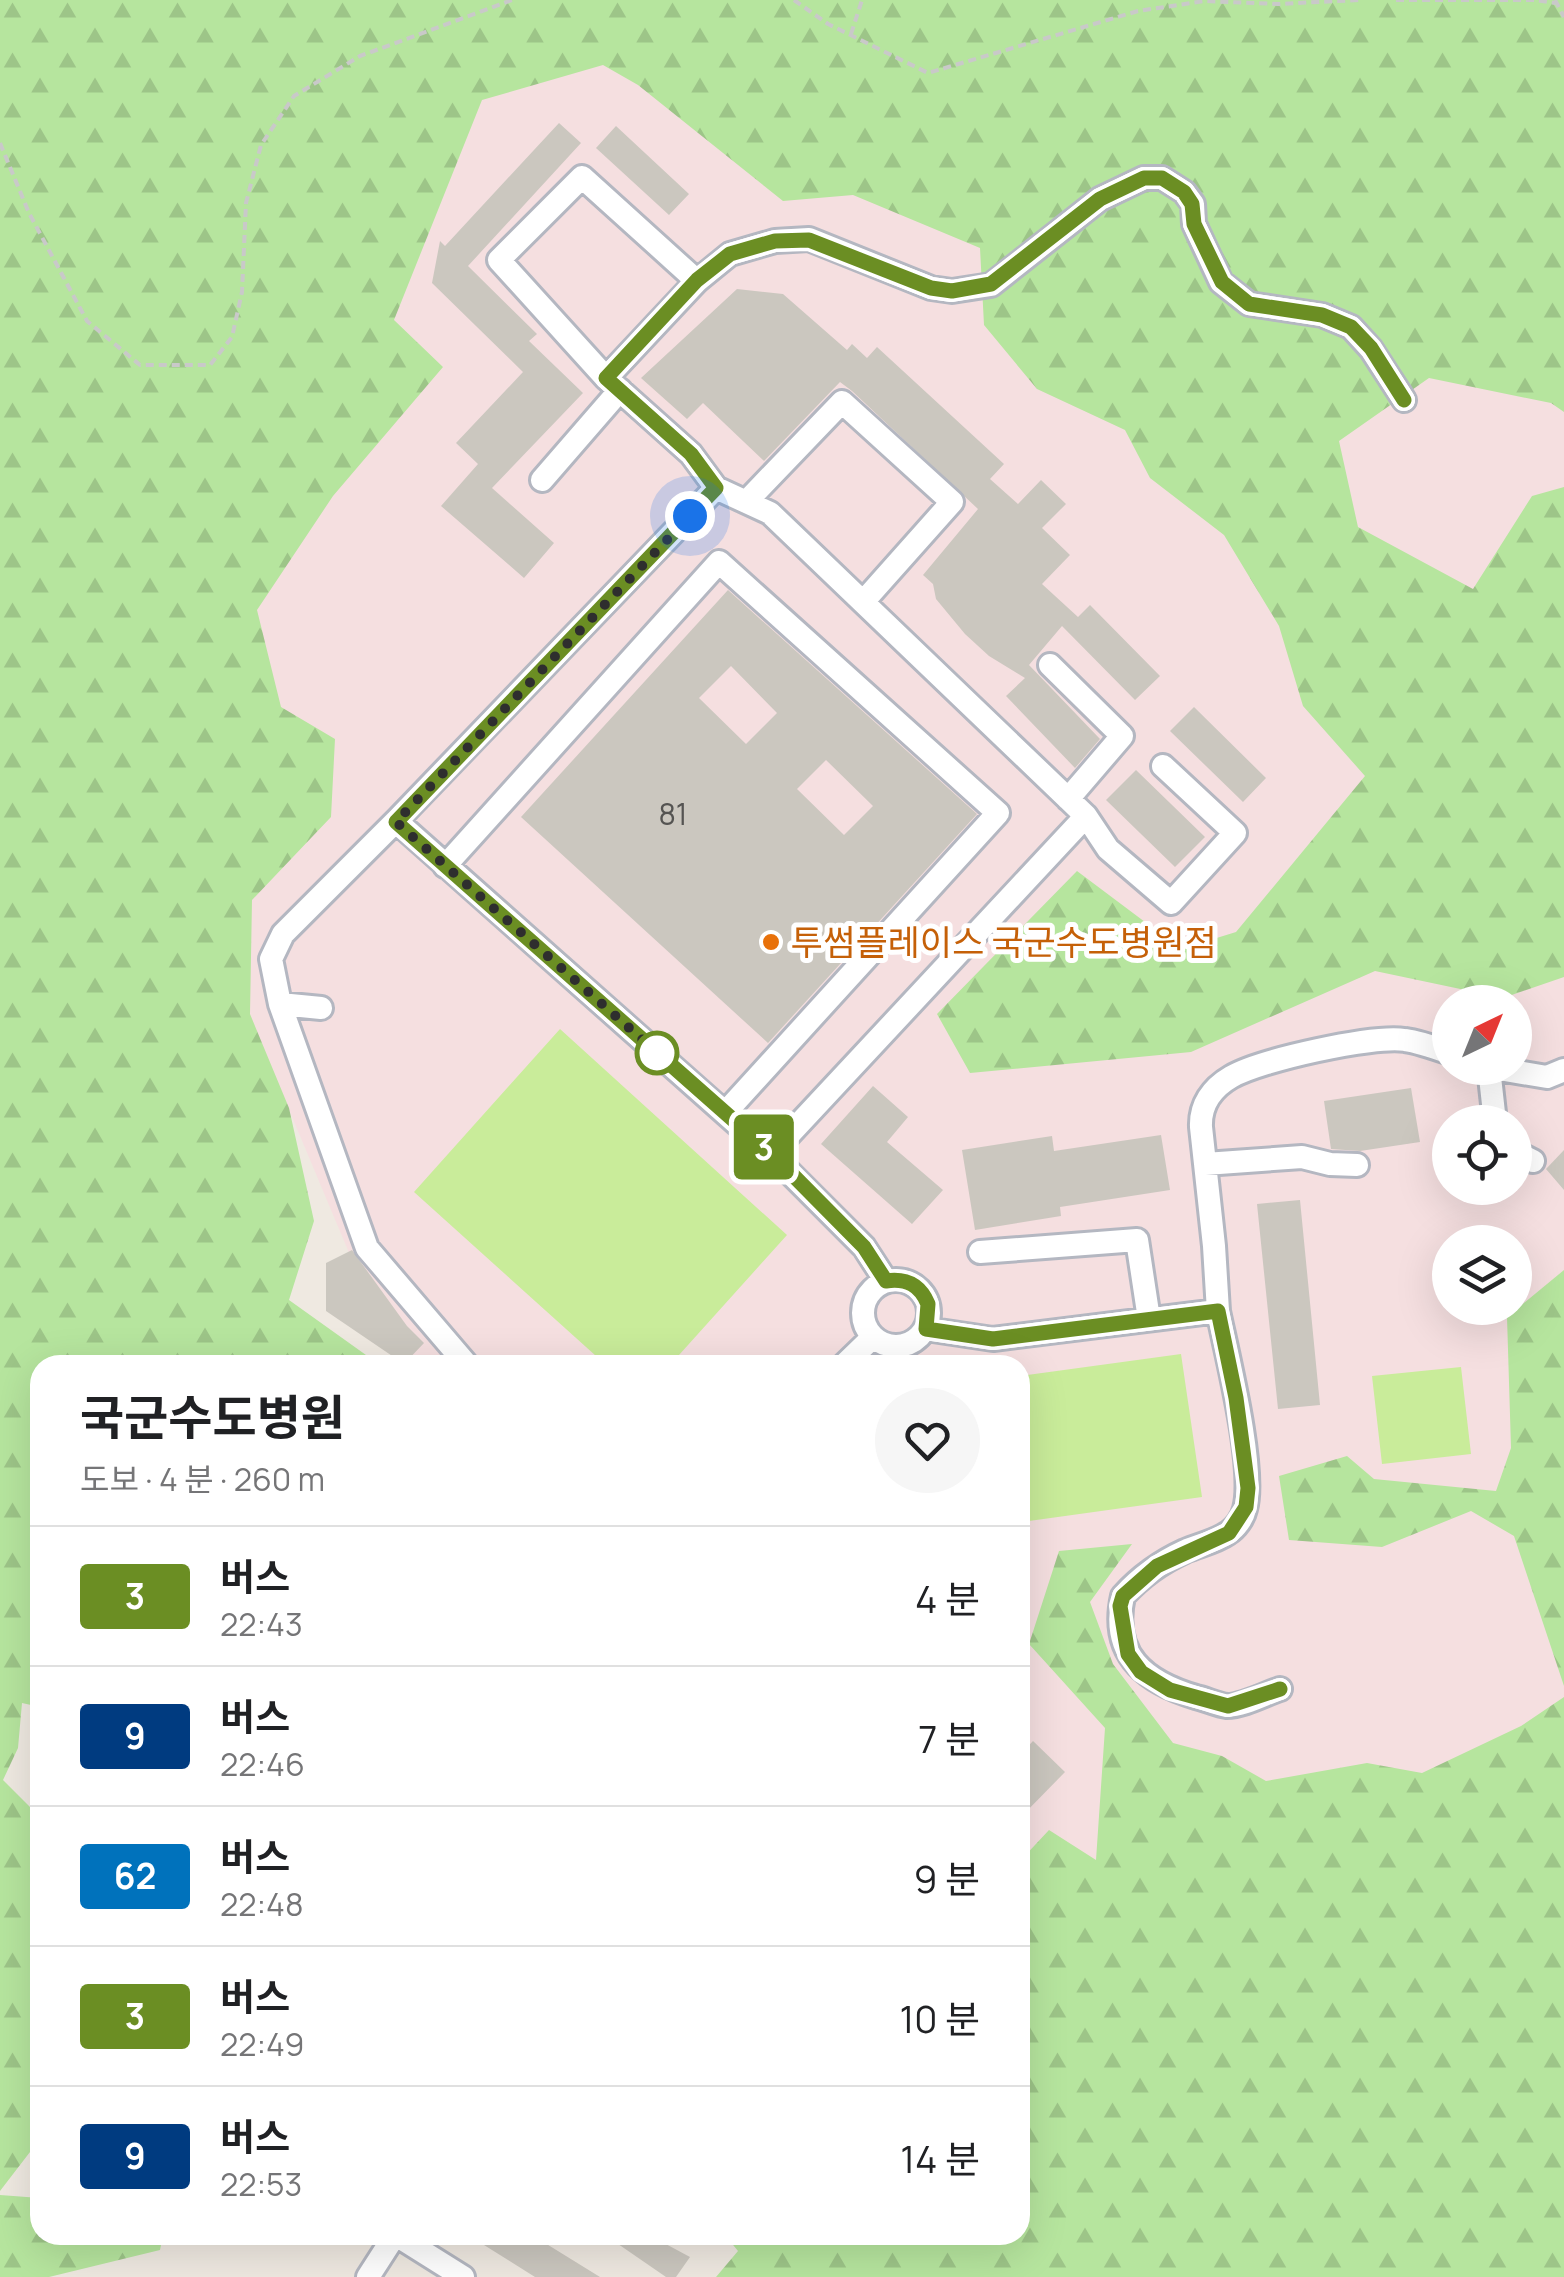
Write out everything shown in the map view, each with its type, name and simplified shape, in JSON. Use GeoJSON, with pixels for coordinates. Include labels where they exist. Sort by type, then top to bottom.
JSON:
{"type":"FeatureCollection","features":[{"type":"Feature","properties":{"kind":"street"},"geometry":{"type":"LineString","coordinates":[[697,280],[582,177],[499,260],[613,384],[691,454],[716,488],[770,513],[1086,816],[1108,848],[1171,903],[1235,833],[1163,766]]}},
{"type":"Feature","properties":{"kind":"street"},"geometry":{"type":"LineString","coordinates":[[542,480],[697,280],[730,254],[775,241],[809,240],[931,288],[952,291],[991,284],[1100,199],[1144,178],[1162,178],[1184,192],[1192,204],[1194,224],[1222,282],[1249,304],[1322,315],[1351,327],[1371,348],[1404,400]]}},
{"type":"Feature","properties":{"kind":"street"},"geometry":{"type":"LineString","coordinates":[[746,502],[842,402],[952,502],[863,602]]}},
{"type":"Feature","properties":{"kind":"street"},"geometry":{"type":"LineString","coordinates":[[458,1355],[367,1248],[280,1004],[271,959],[283,934],[396,822],[716,488]]}},
{"type":"Feature","properties":{"kind":"street"},"geometry":{"type":"LineString","coordinates":[[445,866],[719,562],[998,813],[725,1113]]}},
{"type":"Feature","properties":{"kind":"street"},"geometry":{"type":"LineString","coordinates":[[1050,665],[1122,736],[1068,799]]}},
{"type":"Feature","properties":{"kind":"street"},"geometry":{"type":"LineString","coordinates":[[772,1154],[1086,816]]}},
{"type":"Feature","properties":{"kind":"street"},"geometry":{"type":"LineString","coordinates":[[396,822],[772,1154],[864,1247],[886,1281]]}},
{"type":"Feature","properties":{"kind":"street"},"geometry":{"type":"LineString","coordinates":[[280,1004],[320,1008]]}},
{"type":"Feature","properties":{"kind":"street"},"geometry":{"type":"LineString","coordinates":[[1280,1689],[1228,1706],[1170,1690],[1134,1664],[1122,1623],[1123,1596],[1137,1580],[1184,1551],[1229,1533],[1246,1507],[1248,1488],[1236,1398],[1218,1311],[1200,1110],[1230,1078],[1292,1058],[1385,1039],[1432,1048]]}},
{"type":"Feature","properties":{"kind":"street"},"geometry":{"type":"LineString","coordinates":[[1532,1075],[1547,1077],[1564,1070]]}},
{"type":"Feature","properties":{"kind":"street"},"geometry":{"type":"LineString","coordinates":[[1205,1164],[1302,1157],[1357,1165]]}},
{"type":"Feature","properties":{"kind":"street"},"geometry":{"type":"LineString","coordinates":[[980,1252],[1137,1240],[1148,1319]]}},
{"type":"Feature","properties":{"kind":"street"},"geometry":{"type":"LineString","coordinates":[[886,1281],[908,1282],[924,1294],[929,1318],[926,1329],[905,1345],[889,1345],[874,1337],[866,1328],[864,1306],[868,1296],[886,1281]]}},
{"type":"Feature","properties":{"kind":"street"},"geometry":{"type":"LineString","coordinates":[[926,1329],[993,1339],[1218,1311]]}},
{"type":"Feature","properties":{"kind":"street"},"geometry":{"type":"LineString","coordinates":[[855,1355],[874,1337]]}},
{"type":"Feature","properties":{"kind":"street"},"geometry":{"type":"LineString","coordinates":[[368,2277],[389,2245]]}},
{"type":"Feature","properties":{"kind":"street"},"geometry":{"type":"LineString","coordinates":[[412,2245],[463,2277]]}},
{"type":"Feature","properties":{"kind":"path"},"geometry":{"type":"LineString","coordinates":[[0,143],[30,213],[87,322],[140,365],[210,365],[232,338],[242,292],[246,203],[261,145],[294,96],[360,56],[512,0]]}},
{"type":"Feature","properties":{"kind":"path"},"geometry":{"type":"LineString","coordinates":[[794,0],[850,35],[928,73],[1138,11],[1204,1],[1278,4],[1360,0]]}},
{"type":"Feature","properties":{"kind":"path"},"geometry":{"type":"LineString","coordinates":[[850,35],[862,0]]}},
{"type":"Feature","properties":{"kind":"path"},"geometry":{"type":"LineString","coordinates":[[1396,0],[1555,2],[1564,17]]}},
{"type":"Feature","properties":{"kind":"shaded area"},"geometry":{"type":"Polygon","coordinates":[[[485,38],[1564,98],[1564,1876],[1030,1985],[1030,1355],[392,1355],[277,1081],[209,940],[251,232],[485,38]]]}},
{"type":"Feature","properties":{"kind":"green space"},"geometry":{"type":"Polygon","coordinates":[[[0,0],[1564,0],[1564,412],[1551,403],[1429,378],[1339,441],[1358,527],[1473,589],[1532,496],[1564,487],[1564,977],[1532,988],[1532,985],[1441,985],[1375,971],[1191,1052],[970,1073],[937,1014],[1077,871],[1181,949],[1236,932],[1365,776],[1303,706],[1279,626],[1224,535],[1150,478],[1125,430],[1037,389],[984,325],[980,248],[853,195],[783,201],[638,85],[603,65],[482,100],[394,320],[443,367],[333,496],[257,610],[281,707],[335,739],[331,817],[252,900],[250,1014],[289,1108],[314,1221],[289,1300],[366,1355],[30,1355],[30,1705],[22,1703],[18,1748],[3,1780],[30,1807],[30,2152],[0,2191],[0,0]]]}},
{"type":"Feature","properties":{"kind":"green space"},"geometry":{"type":"Polygon","coordinates":[[[560,1029],[787,1235],[679,1355],[595,1355],[414,1192],[560,1029]]]}},
{"type":"Feature","properties":{"kind":"green space"},"geometry":{"type":"Polygon","coordinates":[[[1564,1270],[1564,1686],[1514,1536],[1471,1511],[1382,1547],[1289,1540],[1279,1476],[1347,1456],[1374,1479],[1496,1491],[1511,1448],[1507,1325],[1532,1325],[1532,1296],[1564,1270]]]}},
{"type":"Feature","properties":{"kind":"green space"},"geometry":{"type":"Polygon","coordinates":[[[1181,1354],[1202,1497],[1030,1521],[1030,1375],[1181,1354]]]}},
{"type":"Feature","properties":{"kind":"green space"},"geometry":{"type":"Polygon","coordinates":[[[1461,1367],[1471,1454],[1382,1464],[1372,1376],[1461,1367]]]}},
{"type":"Feature","properties":{"kind":"green space"},"geometry":{"type":"Polygon","coordinates":[[[1132,1544],[1090,1602],[1113,1664],[1173,1743],[1222,1756],[1266,1781],[1367,1763],[1422,1773],[1521,1726],[1564,1697],[1564,2277],[716,2277],[738,2251],[733,2245],[1030,2245],[1030,1850],[1049,1830],[1096,1860],[1105,1728],[1030,1645],[1059,1551],[1132,1544]]]}},
{"type":"Feature","properties":{"kind":"green space"},"geometry":{"type":"Polygon","coordinates":[[[0,2195],[30,2197],[30,2245],[161,2245],[160,2250],[49,2277],[0,2277],[0,2195]]]}},
{"type":"Feature","properties":{"kind":"building"},"geometry":{"type":"Polygon","coordinates":[[[559,123],[581,143],[468,266],[537,334],[529,341],[583,393],[492,488],[554,543],[524,578],[441,506],[478,464],[456,443],[523,372],[432,283],[440,241],[445,246],[559,123]]]}},
{"type":"Feature","properties":{"kind":"building"},"geometry":{"type":"Polygon","coordinates":[[[616,126],[689,194],[669,215],[596,148],[616,126]]]}},
{"type":"Feature","properties":{"kind":"building"},"geometry":{"type":"Polygon","coordinates":[[[737,289],[783,294],[847,350],[852,344],[867,358],[877,347],[1004,464],[990,479],[1018,504],[1041,480],[1066,504],[1042,528],[1070,555],[1042,584],[1078,617],[1090,605],[1160,676],[1135,700],[1062,626],[1029,665],[1100,739],[1075,768],[1006,696],[1025,678],[989,656],[965,634],[936,599],[933,584],[923,575],[978,509],[852,391],[840,382],[764,461],[703,403],[687,419],[641,378],[737,289]]]}},
{"type":"Feature","properties":{"kind":"building"},"geometry":{"type":"Polygon","coordinates":[[[728,590],[977,814],[768,1043],[521,817],[728,590]],[[731,666],[699,698],[746,744],[777,713],[731,666]],[[826,760],[797,789],[844,835],[873,806],[826,760]]]}},
{"type":"Feature","properties":{"kind":"building"},"geometry":{"type":"Polygon","coordinates":[[[1194,707],[1266,778],[1243,802],[1170,731],[1194,707]]]}},
{"type":"Feature","properties":{"kind":"building"},"geometry":{"type":"Polygon","coordinates":[[[1136,770],[1205,837],[1175,867],[1106,800],[1136,770]]]}},
{"type":"Feature","properties":{"kind":"building"},"geometry":{"type":"Polygon","coordinates":[[[873,1086],[908,1117],[887,1142],[943,1190],[912,1224],[821,1144],[873,1086]]]}},
{"type":"Feature","properties":{"kind":"building"},"geometry":{"type":"Polygon","coordinates":[[[1411,1088],[1420,1142],[1360,1151],[1331,1149],[1324,1101],[1411,1088]]]}},
{"type":"Feature","properties":{"kind":"building"},"geometry":{"type":"Polygon","coordinates":[[[1161,1135],[1170,1190],[1060,1207],[1061,1216],[975,1230],[962,1150],[1052,1136],[1054,1151],[1161,1135]]]}},
{"type":"Feature","properties":{"kind":"building"},"geometry":{"type":"Polygon","coordinates":[[[1564,1150],[1564,1190],[1546,1169],[1564,1150]]]}},
{"type":"Feature","properties":{"kind":"building"},"geometry":{"type":"Polygon","coordinates":[[[1300,1200],[1320,1405],[1278,1409],[1257,1204],[1300,1200]]]}},
{"type":"Feature","properties":{"kind":"building"},"geometry":{"type":"Polygon","coordinates":[[[352,1250],[407,1326],[424,1343],[413,1355],[391,1355],[326,1311],[326,1263],[352,1250]]]}},
{"type":"Feature","properties":{"kind":"building"},"geometry":{"type":"Polygon","coordinates":[[[1033,1741],[1065,1772],[1030,1808],[1033,1741]]]}},
{"type":"Feature","properties":{"kind":"building"},"geometry":{"type":"Polygon","coordinates":[[[484,2245],[548,2245],[600,2277],[535,2277],[484,2245]]]}},
{"type":"Feature","properties":{"kind":"building"},"geometry":{"type":"Polygon","coordinates":[[[620,2245],[668,2245],[690,2257],[676,2277],[666,2277],[620,2245]]]}},
{"type":"Feature","properties":{"kind":"bus line","name":"3"},"geometry":{"type":"LineString","coordinates":[[1280,1689],[1228,1706],[1170,1690],[1141,1672],[1128,1654],[1122,1623],[1123,1596],[1137,1580],[1184,1551],[1229,1533],[1246,1507],[1248,1488],[1236,1398],[1218,1311],[993,1339],[926,1329],[928,1304],[916,1286],[897,1279],[886,1281],[864,1247],[772,1154],[396,822],[716,488],[691,454],[606,378],[697,280],[730,254],[775,241],[809,240],[931,288],[952,291],[991,284],[1100,199],[1144,178],[1162,178],[1184,192],[1192,204],[1194,224],[1222,282],[1249,304],[1322,315],[1351,327],[1371,348],[1404,400]]}},
{"type":"Feature","properties":{"kind":"place","name":"투썸플레이스 국군수도병원점"},"geometry":{"type":"Point","coordinates":[771,942]}},
{"type":"Feature","properties":{"kind":"route"},"geometry":{"type":"LineString","coordinates":[[657,1053],[670,1064],[396,822],[690,516]]}}]}
